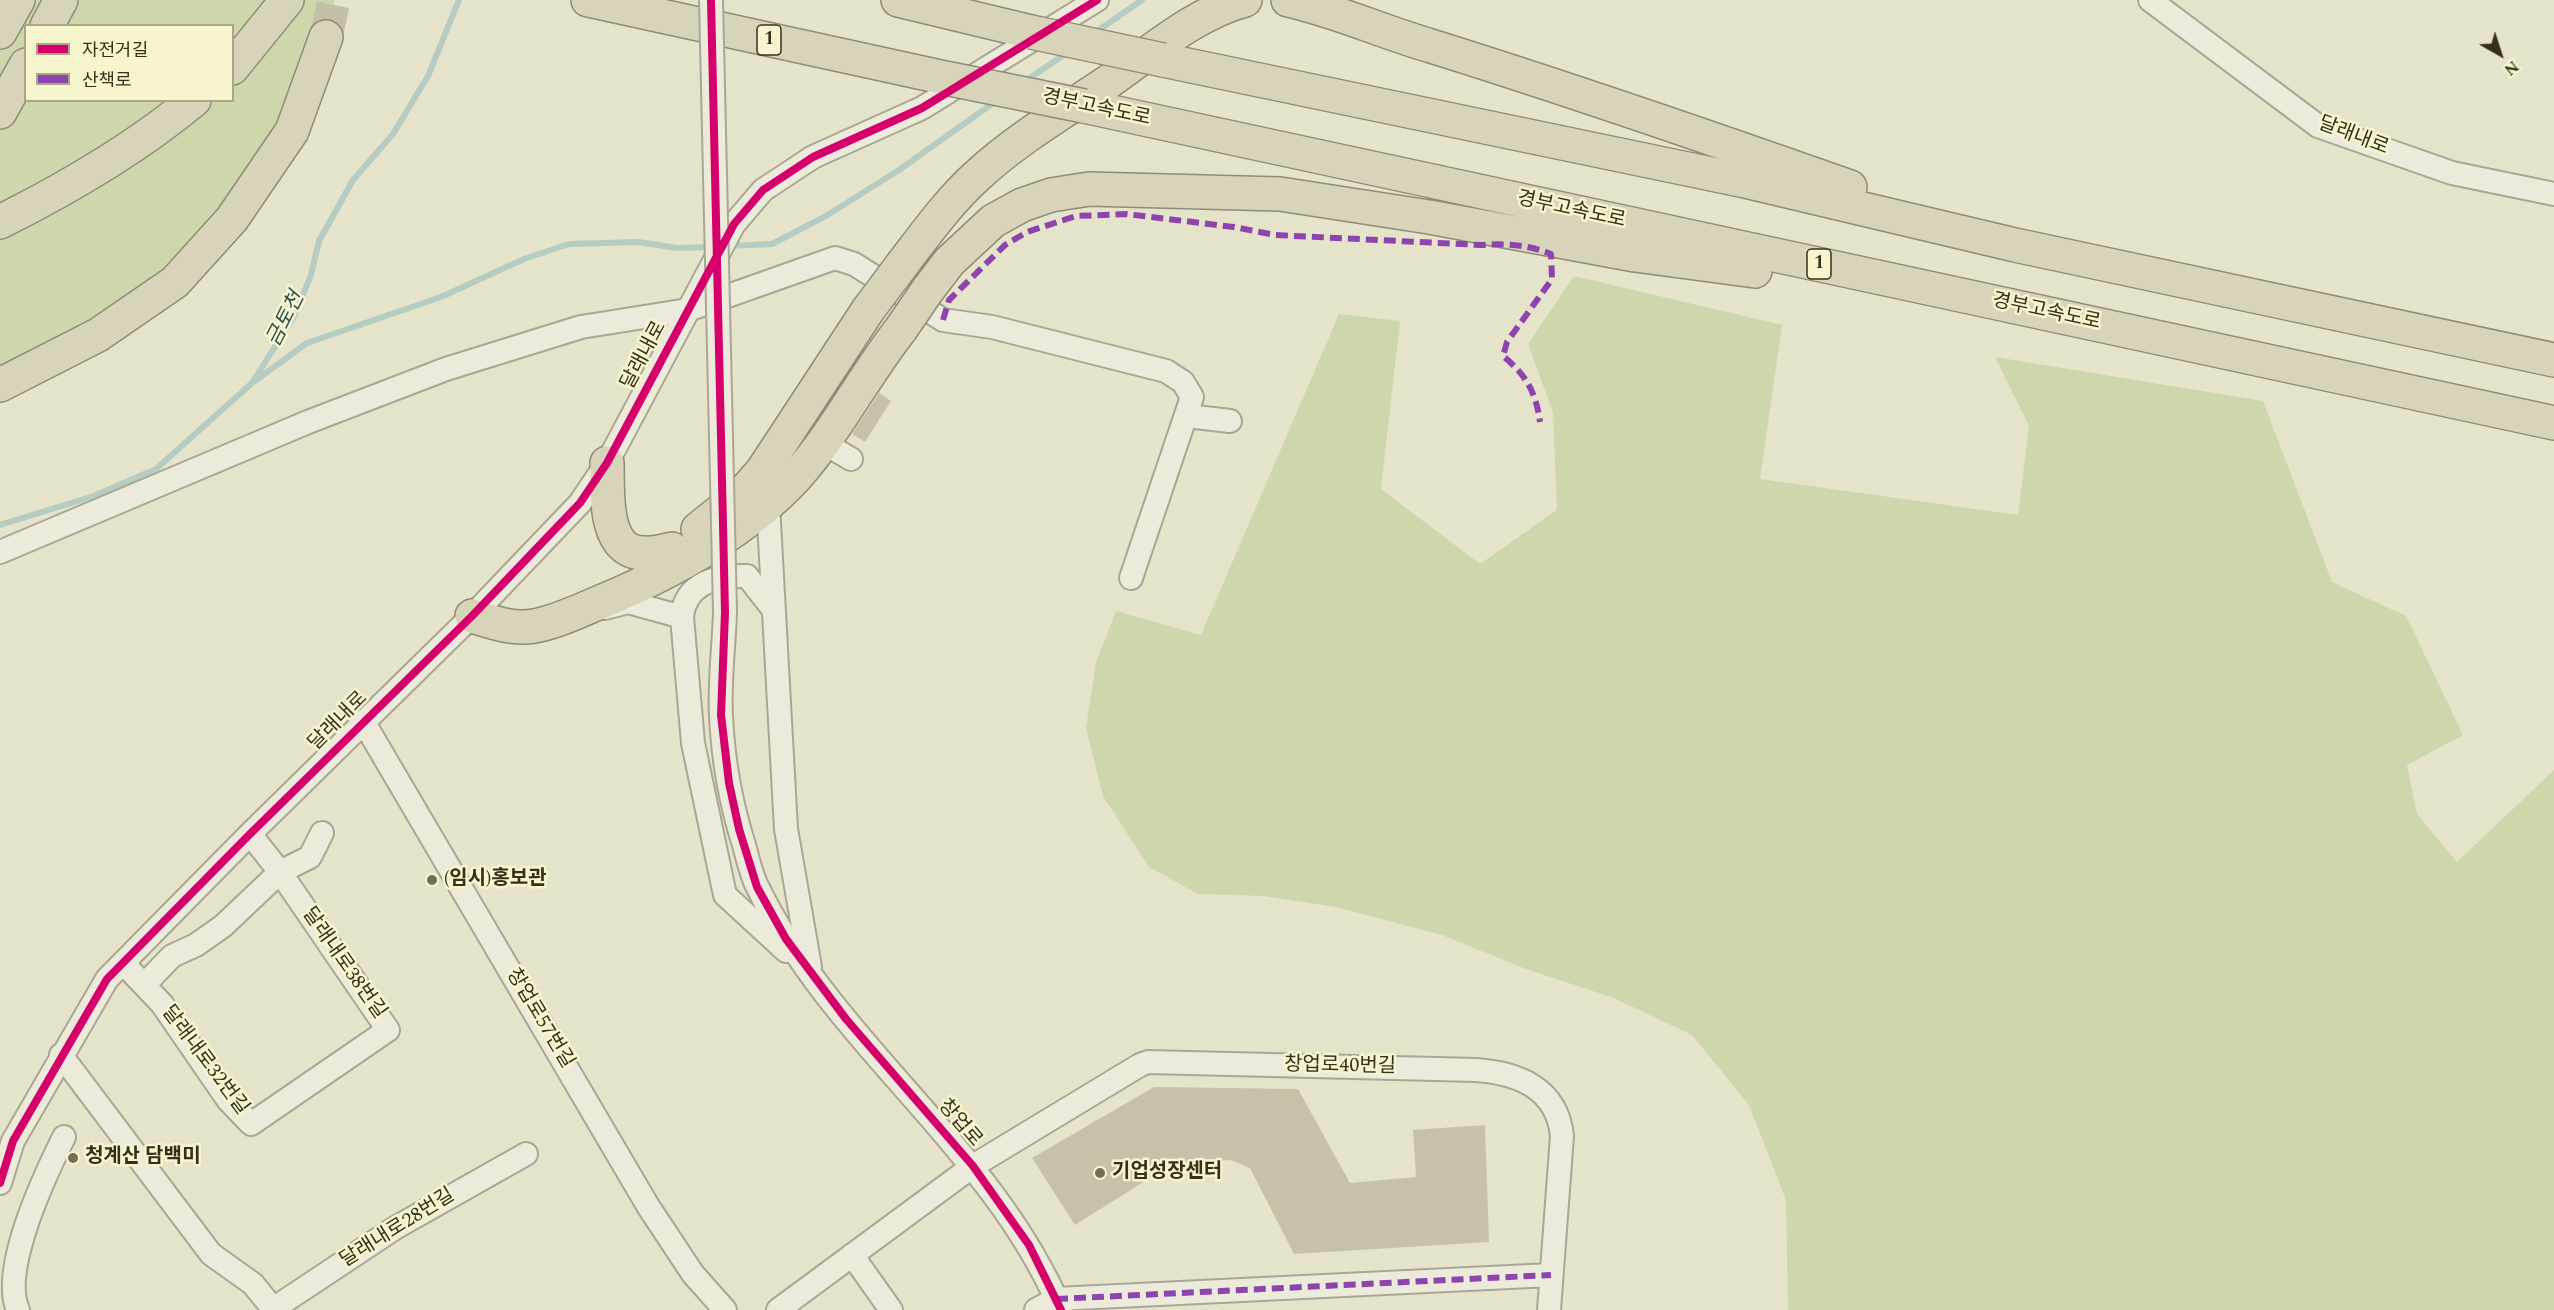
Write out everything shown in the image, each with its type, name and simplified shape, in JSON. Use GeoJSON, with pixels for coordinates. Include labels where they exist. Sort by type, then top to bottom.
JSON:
{"type":"FeatureCollection","features":[{"type":"Feature","properties":{"kind":"highway"},"geometry":{"type":"LineString","coordinates":[[0,32],[18,0]]}},
{"type":"Feature","properties":{"kind":"highway"},"geometry":{"type":"LineString","coordinates":[[48,24],[61,0]]}},
{"type":"Feature","properties":{"kind":"highway"},"geometry":{"type":"LineString","coordinates":[[234,66],[287,0]]}},
{"type":"Feature","properties":{"kind":"highway","name":"경부고속도로"},"geometry":{"type":"LineString","coordinates":[[588,0],[2554,423]]}},
{"type":"Feature","properties":{"kind":"highway"},"geometry":{"type":"LineString","coordinates":[[898,0],[1031,32],[1734,178],[2015,245],[2554,360]]}},
{"type":"Feature","properties":{"kind":"highway"},"geometry":{"type":"LineString","coordinates":[[472,616],[530,613],[556,606],[652,562],[743,493],[784,438],[868,310],[940,216],[978,175],[1017,144],[1189,27],[1226,5],[1245,0]]}},
{"type":"Feature","properties":{"kind":"highway"},"geometry":{"type":"LineString","coordinates":[[1288,0],[1314,6],[1425,44],[1601,99],[2015,245]]}},
{"type":"Feature","properties":{"kind":"highway"},"geometry":{"type":"LineString","coordinates":[[0,385],[98,335],[175,282],[232,219],[292,131],[326,37]]}},
{"type":"Feature","properties":{"kind":"highway"},"geometry":{"type":"LineString","coordinates":[[0,112],[24,70]]}},
{"type":"Feature","properties":{"kind":"highway"},"geometry":{"type":"LineString","coordinates":[[0,222],[68,188],[183,109]]}},
{"type":"Feature","properties":{"kind":"highway"},"geometry":{"type":"LineString","coordinates":[[472,616],[515,627],[533,627],[569,616],[639,586],[682,564],[768,504],[797,476],[949,262],[993,221],[1023,205],[1051,195],[1089,189],[1280,194],[1429,217],[1635,255],[2002,304]]}},
{"type":"Feature","properties":{"kind":"highway"},"geometry":{"type":"LineString","coordinates":[[607,463],[608,505],[616,536],[632,551],[644,554],[672,549]]}},
{"type":"Feature","properties":{"kind":"street"},"geometry":{"type":"LineString","coordinates":[[711,0],[725,612],[721,716],[729,783],[739,829],[757,887],[786,939],[812,975]]}},
{"type":"Feature","properties":{"kind":"street","name":"달래내로"},"geometry":{"type":"LineString","coordinates":[[0,1183],[13,1141],[107,979],[363,721],[472,616],[580,503],[607,463],[734,224],[763,190],[813,158],[922,108],[1097,0]]}},
{"type":"Feature","properties":{"kind":"street","name":"달래내로"},"geometry":{"type":"LineString","coordinates":[[2150,0],[2318,126],[2452,173],[2554,194]]}},
{"type":"Feature","properties":{"kind":"street"},"geometry":{"type":"LineString","coordinates":[[0,552],[308,422],[446,369],[581,327],[688,310],[836,258],[854,264],[943,320],[992,327],[1166,371],[1183,382],[1192,397],[1187,416],[1131,578]]}},
{"type":"Feature","properties":{"kind":"street"},"geometry":{"type":"LineString","coordinates":[[1187,416],[1230,422]]}},
{"type":"Feature","properties":{"kind":"street"},"geometry":{"type":"LineString","coordinates":[[822,442],[851,459]]}},
{"type":"Feature","properties":{"kind":"street"},"geometry":{"type":"LineString","coordinates":[[768,504],[786,829],[812,975]]}},
{"type":"Feature","properties":{"kind":"street"},"geometry":{"type":"LineString","coordinates":[[773,609],[747,576],[721,576],[697,588],[683,603],[682,617],[693,743],[725,895],[812,975]]}},
{"type":"Feature","properties":{"kind":"street"},"geometry":{"type":"LineString","coordinates":[[569,616],[628,602],[682,617]]}},
{"type":"Feature","properties":{"kind":"street","name":"창업로57번길"},"geometry":{"type":"LineString","coordinates":[[363,721],[648,1206],[693,1274],[725,1310]]}},
{"type":"Feature","properties":{"kind":"street"},"geometry":{"type":"LineString","coordinates":[[144,985],[172,956],[196,945],[223,926],[280,872],[310,857],[322,833]]}},
{"type":"Feature","properties":{"kind":"street","name":"달래내로38번길"},"geometry":{"type":"LineString","coordinates":[[250,834],[280,872],[388,1030],[322,1075]]}},
{"type":"Feature","properties":{"kind":"street","name":"달래내로32번길"},"geometry":{"type":"LineString","coordinates":[[123,963],[144,985],[192,1045],[228,1100],[251,1124],[322,1075]]}},
{"type":"Feature","properties":{"kind":"street","name":"창업로"},"geometry":{"type":"LineString","coordinates":[[812,975],[846,1019],[973,1166],[1029,1245],[1058,1304]]}},
{"type":"Feature","properties":{"kind":"street","name":"달래내로28번길"},"geometry":{"type":"LineString","coordinates":[[61,1055],[201,1241],[212,1254],[253,1284],[273,1309],[395,1228],[526,1154]]}},
{"type":"Feature","properties":{"kind":"street","name":"창업로40번길"},"geometry":{"type":"LineString","coordinates":[[973,1166],[1146,1063],[1501,1072],[1530,1083],[1550,1102],[1561,1124],[1550,1310]]}},
{"type":"Feature","properties":{"kind":"street"},"geometry":{"type":"LineString","coordinates":[[18,1310],[13,1298],[18,1255],[41,1182],[64,1137]]}},
{"type":"Feature","properties":{"kind":"street"},"geometry":{"type":"LineString","coordinates":[[778,1310],[973,1166]]}},
{"type":"Feature","properties":{"kind":"street"},"geometry":{"type":"LineString","coordinates":[[852,1255],[891,1310]]}},
{"type":"Feature","properties":{"kind":"street"},"geometry":{"type":"LineString","coordinates":[[1036,1310],[1058,1304],[1551,1275]]}},
{"type":"Feature","properties":{"kind":"green space"},"geometry":{"type":"Polygon","coordinates":[[[0,0],[335,0],[326,37],[292,131],[175,282],[0,385],[0,0]]]}},
{"type":"Feature","properties":{"kind":"green space"},"geometry":{"type":"Polygon","coordinates":[[[1574,276],[1782,325],[1760,479],[2018,515],[2029,426],[1995,357],[2263,401],[2332,582],[2406,616],[2463,735],[2407,765],[2417,814],[2457,862],[2554,770],[2554,1310],[1788,1310],[1786,1200],[1749,1105],[1692,1035],[1614,998],[1526,969],[1442,935],[1336,907],[1263,896],[1198,894],[1149,867],[1103,796],[1086,728],[1096,663],[1116,611],[1201,635],[1339,314],[1400,321],[1381,489],[1480,564],[1557,510],[1553,412],[1528,344],[1574,276]]]}},
{"type":"Feature","properties":{"kind":"building"},"geometry":{"type":"Polygon","coordinates":[[[879,393],[891,401],[865,442],[852,434],[879,393]]]}},
{"type":"Feature","properties":{"kind":"building","name":"기업성장센터"},"geometry":{"type":"Polygon","coordinates":[[[1154,1087],[1298,1089],[1350,1183],[1416,1177],[1413,1130],[1485,1125],[1489,1242],[1294,1254],[1250,1168],[1231,1160],[1172,1164],[1075,1225],[1032,1158],[1154,1087]]]}},
{"type":"Feature","properties":{"kind":"waterway","name":"금토천"},"geometry":{"type":"LineString","coordinates":[[0,525],[91,497],[156,469],[252,383],[295,315],[311,275],[319,241],[353,180],[393,134],[428,76],[459,0]]}},
{"type":"Feature","properties":{"kind":"waterway"},"geometry":{"type":"LineString","coordinates":[[1093,34],[1142,0]]}},
{"type":"Feature","properties":{"kind":"waterway"},"geometry":{"type":"LineString","coordinates":[[1024,82],[1068,52]]}},
{"type":"Feature","properties":{"kind":"waterway"},"geometry":{"type":"LineString","coordinates":[[727,246],[772,244],[826,216],[899,170],[996,101]]}},
{"type":"Feature","properties":{"kind":"waterway"},"geometry":{"type":"LineString","coordinates":[[252,383],[307,343],[441,297],[524,259],[569,244],[638,242],[677,248],[711,247]]}},
{"type":"Feature","properties":{"kind":"tunnel"},"geometry":{"type":"LineString","coordinates":[[326,37],[334,0]]}},
{"type":"Feature","properties":{"kind":"marked path"},"geometry":{"type":"LineString","coordinates":[[943,320],[949,300],[1005,245],[1027,232],[1076,216],[1126,214],[1234,227],[1275,235],[1526,247],[1551,254],[1552,279],[1507,342],[1503,356],[1518,370],[1529,385],[1536,402],[1540,422]]}},
{"type":"Feature","properties":{"kind":"marked path"},"geometry":{"type":"LineString","coordinates":[[1056,1299],[1551,1275]]}},
{"type":"Feature","properties":{"kind":"cycle path"},"geometry":{"type":"LineString","coordinates":[[711,0],[725,612],[721,715],[729,783],[739,829],[757,887],[786,939],[846,1019],[973,1166],[1029,1245],[1061,1310]]}},
{"type":"Feature","properties":{"kind":"cycle path"},"geometry":{"type":"LineString","coordinates":[[0,1183],[13,1141],[107,979],[250,834],[472,616],[580,503],[607,463],[734,224],[763,190],[813,157],[922,108],[1097,0]]}},
{"type":"Feature","properties":{"kind":"place","name":"(임시)홍보관"},"geometry":{"type":"Point","coordinates":[432,880]}},
{"type":"Feature","properties":{"kind":"place","name":"청계산 담백미"},"geometry":{"type":"Point","coordinates":[73,1158]}},
{"type":"Feature","properties":{"kind":"place","name":"기업성장센터"},"geometry":{"type":"Point","coordinates":[1100,1173]}}]}
